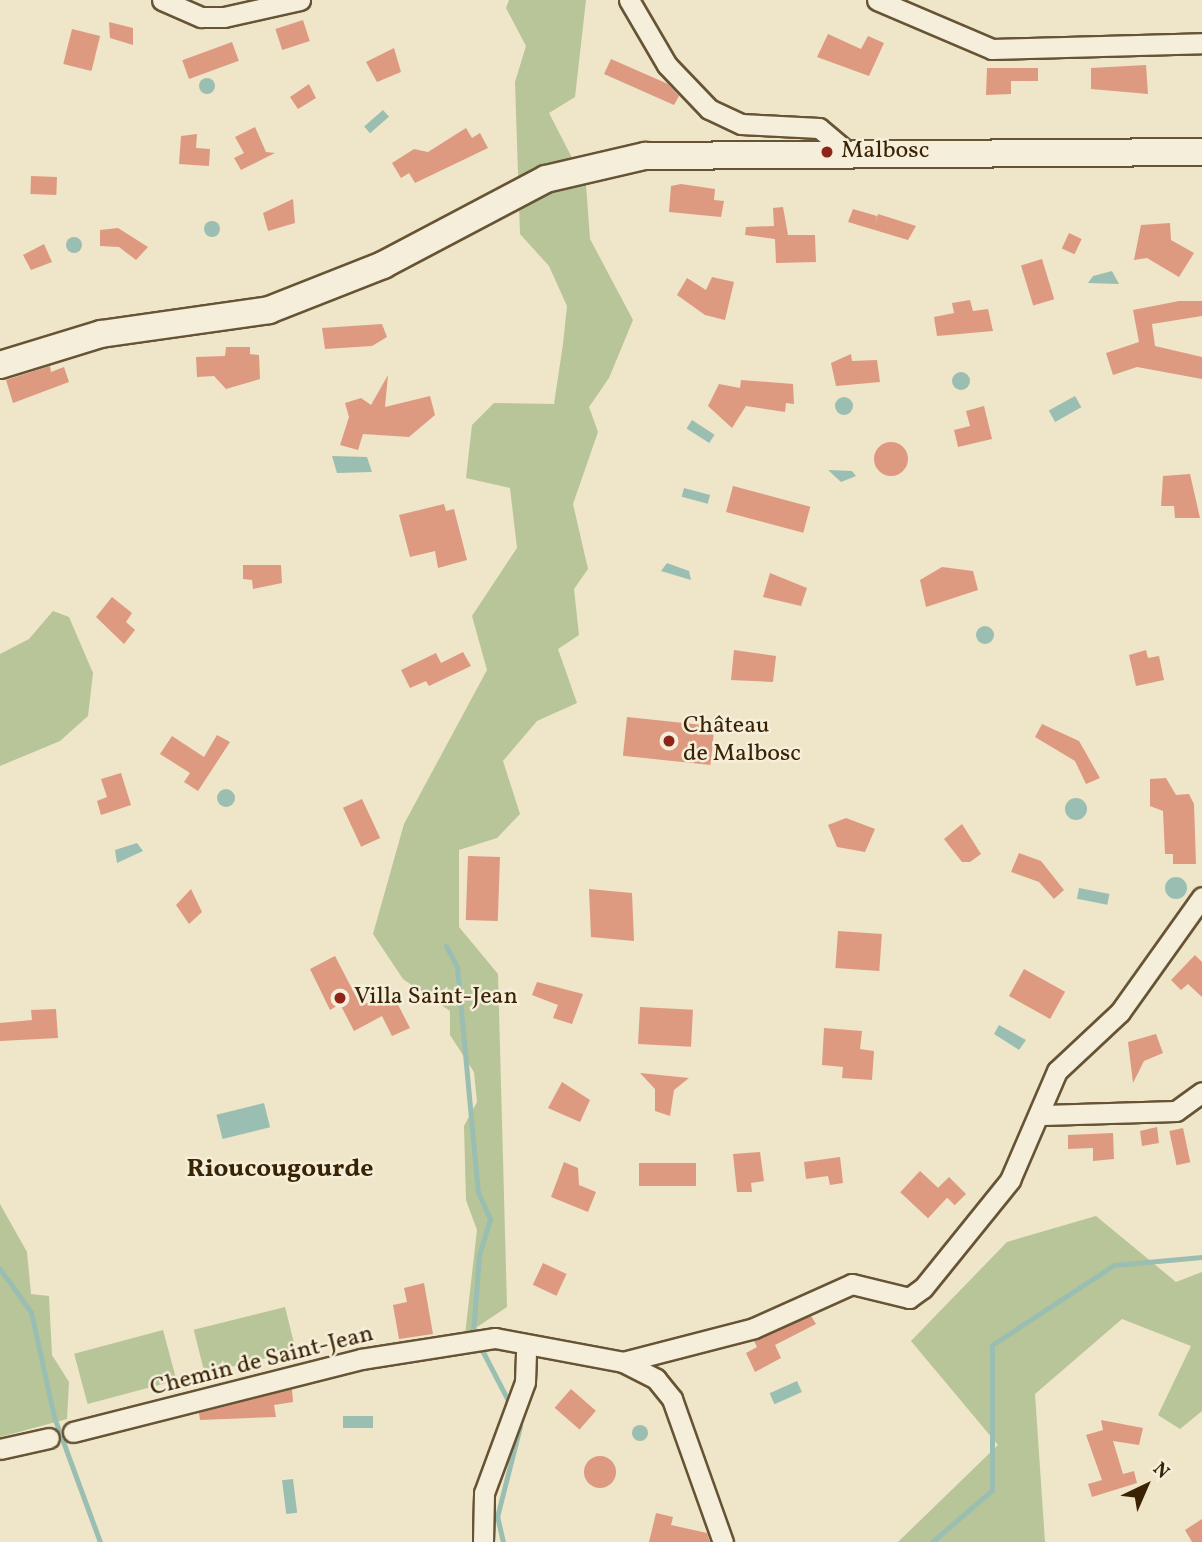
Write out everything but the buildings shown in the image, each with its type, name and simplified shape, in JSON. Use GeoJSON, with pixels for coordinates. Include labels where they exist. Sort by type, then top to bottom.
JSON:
{"type":"FeatureCollection","features":[{"type":"Feature","properties":{"kind":"main road"},"geometry":{"type":"LineString","coordinates":[[0,365],[102,334],[269,310],[383,265],[547,179],[645,156],[848,152],[1202,152]]}},
{"type":"Feature","properties":{"kind":"street"},"geometry":{"type":"LineString","coordinates":[[162,0],[201,17],[224,17],[300,0]]}},
{"type":"Feature","properties":{"kind":"street"},"geometry":{"type":"LineString","coordinates":[[629,0],[667,65],[709,109],[741,124],[819,128],[848,152]]}},
{"type":"Feature","properties":{"kind":"street"},"geometry":{"type":"LineString","coordinates":[[877,0],[992,50],[1109,48],[1169,39],[1202,43]]}},
{"type":"Feature","properties":{"kind":"street"},"geometry":{"type":"LineString","coordinates":[[623,1362],[754,1328],[852,1284],[909,1298],[1010,1180],[1043,1115],[1057,1071],[1120,1012],[1202,897]]}},
{"type":"Feature","properties":{"kind":"street"},"geometry":{"type":"LineString","coordinates":[[1043,1115],[1176,1111],[1202,1092]]}},
{"type":"Feature","properties":{"kind":"street","name":"Chemin de Saint-Jean"},"geometry":{"type":"LineString","coordinates":[[73,1432],[361,1359],[495,1338],[526,1346],[623,1362],[656,1379],[672,1399],[723,1542]]}},
{"type":"Feature","properties":{"kind":"street"},"geometry":{"type":"LineString","coordinates":[[483,1542],[484,1493],[525,1382],[526,1346]]}},
{"type":"Feature","properties":{"kind":"street"},"geometry":{"type":"LineString","coordinates":[[0,1449],[49,1438]]}},
{"type":"Feature","properties":{"kind":"green space"},"geometry":{"type":"Polygon","coordinates":[[[509,0],[586,0],[575,97],[549,113],[586,185],[590,239],[633,320],[609,378],[589,407],[598,432],[573,504],[588,569],[574,589],[579,635],[558,649],[577,703],[537,721],[503,761],[520,814],[497,838],[459,850],[459,927],[498,974],[507,1307],[465,1335],[477,1230],[466,1200],[464,1126],[477,1102],[474,1072],[450,1035],[450,1011],[403,979],[373,934],[404,824],[487,670],[472,616],[517,548],[510,488],[466,478],[472,425],[494,403],[554,404],[563,344],[567,306],[549,266],[520,234],[515,82],[526,46],[506,8],[509,0]]]}},
{"type":"Feature","properties":{"kind":"green space"},"geometry":{"type":"Polygon","coordinates":[[[53,611],[69,617],[93,673],[88,716],[60,741],[0,766],[0,654],[29,639],[53,611]]]}},
{"type":"Feature","properties":{"kind":"green space"},"geometry":{"type":"Polygon","coordinates":[[[0,1204],[27,1252],[31,1294],[49,1296],[52,1355],[69,1382],[67,1419],[0,1437],[0,1204]]]}},
{"type":"Feature","properties":{"kind":"green space"},"geometry":{"type":"Polygon","coordinates":[[[1096,1216],[1176,1282],[1202,1272],[1202,1411],[1180,1429],[1158,1415],[1191,1346],[1122,1319],[1035,1394],[1045,1542],[898,1542],[998,1445],[911,1341],[1007,1242],[1096,1216]]]}},
{"type":"Feature","properties":{"kind":"green space"},"geometry":{"type":"Polygon","coordinates":[[[285,1307],[296,1351],[205,1373],[194,1330],[285,1307]]]}},
{"type":"Feature","properties":{"kind":"green space"},"geometry":{"type":"Polygon","coordinates":[[[163,1330],[176,1380],[88,1404],[74,1354],[163,1330]]]}},
{"type":"Feature","properties":{"kind":"water"},"geometry":{"type":"Polygon","coordinates":[[[204,78],[210,78],[215,86],[213,92],[204,94],[199,89],[199,83],[204,78]]]}},
{"type":"Feature","properties":{"kind":"water"},"geometry":{"type":"Polygon","coordinates":[[[383,110],[389,117],[370,133],[364,126],[383,110]]]}},
{"type":"Feature","properties":{"kind":"water"},"geometry":{"type":"Polygon","coordinates":[[[209,221],[215,221],[220,229],[218,235],[209,237],[204,232],[204,226],[209,221]]]}},
{"type":"Feature","properties":{"kind":"water"},"geometry":{"type":"Polygon","coordinates":[[[74,237],[80,239],[80,251],[74,253],[68,251],[66,245],[68,239],[74,237]]]}},
{"type":"Feature","properties":{"kind":"water"},"geometry":{"type":"Polygon","coordinates":[[[1112,271],[1119,284],[1088,283],[1093,276],[1112,271]]]}},
{"type":"Feature","properties":{"kind":"water"},"geometry":{"type":"Polygon","coordinates":[[[961,372],[967,375],[970,381],[967,387],[961,390],[955,387],[952,381],[955,375],[961,372]]]}},
{"type":"Feature","properties":{"kind":"water"},"geometry":{"type":"Polygon","coordinates":[[[1075,396],[1081,407],[1055,422],[1049,411],[1075,396]]]}},
{"type":"Feature","properties":{"kind":"water"},"geometry":{"type":"Polygon","coordinates":[[[844,397],[852,402],[853,406],[848,414],[844,415],[836,410],[835,406],[840,398],[844,397]]]}},
{"type":"Feature","properties":{"kind":"water"},"geometry":{"type":"Polygon","coordinates":[[[692,420],[715,435],[709,443],[687,428],[692,420]]]}},
{"type":"Feature","properties":{"kind":"water"},"geometry":{"type":"Polygon","coordinates":[[[332,456],[367,457],[372,472],[337,473],[332,456]]]}},
{"type":"Feature","properties":{"kind":"water"},"geometry":{"type":"Polygon","coordinates":[[[828,470],[852,471],[856,476],[841,482],[828,470]]]}},
{"type":"Feature","properties":{"kind":"water"},"geometry":{"type":"Polygon","coordinates":[[[684,488],[710,495],[708,504],[682,497],[684,488]]]}},
{"type":"Feature","properties":{"kind":"water"},"geometry":{"type":"Polygon","coordinates":[[[667,563],[689,571],[691,580],[661,571],[667,563]]]}},
{"type":"Feature","properties":{"kind":"water"},"geometry":{"type":"Polygon","coordinates":[[[981,626],[989,626],[994,635],[992,642],[981,644],[976,639],[976,631],[981,626]]]}},
{"type":"Feature","properties":{"kind":"water"},"geometry":{"type":"Polygon","coordinates":[[[222,789],[230,789],[235,798],[233,805],[222,807],[217,802],[217,794],[222,789]]]}},
{"type":"Feature","properties":{"kind":"water"},"geometry":{"type":"Polygon","coordinates":[[[1076,798],[1084,801],[1087,809],[1084,817],[1076,820],[1068,817],[1065,809],[1068,801],[1076,798]]]}},
{"type":"Feature","properties":{"kind":"water"},"geometry":{"type":"Polygon","coordinates":[[[137,843],[143,851],[117,863],[115,850],[137,843]]]}},
{"type":"Feature","properties":{"kind":"water"},"geometry":{"type":"Polygon","coordinates":[[[1176,877],[1184,880],[1187,888],[1184,896],[1176,899],[1168,896],[1165,888],[1168,880],[1176,877]]]}},
{"type":"Feature","properties":{"kind":"water"},"geometry":{"type":"Polygon","coordinates":[[[1079,888],[1109,894],[1107,905],[1077,899],[1079,888]]]}},
{"type":"Feature","properties":{"kind":"water"},"geometry":{"type":"Polygon","coordinates":[[[999,1025],[1026,1040],[1019,1050],[994,1034],[999,1025]]]}},
{"type":"Feature","properties":{"kind":"water"},"geometry":{"type":"Polygon","coordinates":[[[264,1103],[270,1127],[223,1139],[216,1115],[264,1103]]]}},
{"type":"Feature","properties":{"kind":"water"},"geometry":{"type":"Polygon","coordinates":[[[797,1381],[802,1392],[774,1404],[770,1393],[797,1381]]]}},
{"type":"Feature","properties":{"kind":"water"},"geometry":{"type":"Polygon","coordinates":[[[343,1416],[373,1416],[373,1428],[343,1428],[343,1416]]]}},
{"type":"Feature","properties":{"kind":"water"},"geometry":{"type":"Polygon","coordinates":[[[640,1425],[648,1433],[640,1441],[632,1433],[640,1425]]]}},
{"type":"Feature","properties":{"kind":"water"},"geometry":{"type":"Polygon","coordinates":[[[293,1479],[297,1513],[286,1514],[282,1480],[293,1479]]]}},
{"type":"Feature","properties":{"kind":"waterway"},"geometry":{"type":"LineString","coordinates":[[446,946],[457,967],[478,1192],[490,1219],[479,1256],[473,1333]]}},
{"type":"Feature","properties":{"kind":"waterway"},"geometry":{"type":"LineString","coordinates":[[932,1542],[992,1490],[992,1345],[1114,1265],[1202,1257]]}},
{"type":"Feature","properties":{"kind":"waterway"},"geometry":{"type":"LineString","coordinates":[[0,1269],[31,1312],[54,1417],[100,1542]]}},
{"type":"Feature","properties":{"kind":"waterway"},"geometry":{"type":"LineString","coordinates":[[483,1352],[510,1404]]}},
{"type":"Feature","properties":{"kind":"waterway"},"geometry":{"type":"LineString","coordinates":[[503,1542],[497,1517],[520,1426]]}},
{"type":"Feature","properties":{"kind":"place","name":"Malbosc"},"geometry":{"type":"Point","coordinates":[827,152]}},
{"type":"Feature","properties":{"kind":"place","name":"Château de Malbosc"},"geometry":{"type":"Point","coordinates":[669,741]}},
{"type":"Feature","properties":{"kind":"place","name":"Villa Saint-Jean"},"geometry":{"type":"Point","coordinates":[340,998]}},
{"type":"Feature","properties":{"kind":"district","name":"Rioucougourde"},"geometry":{"type":"Point","coordinates":[280,1170]}}]}
